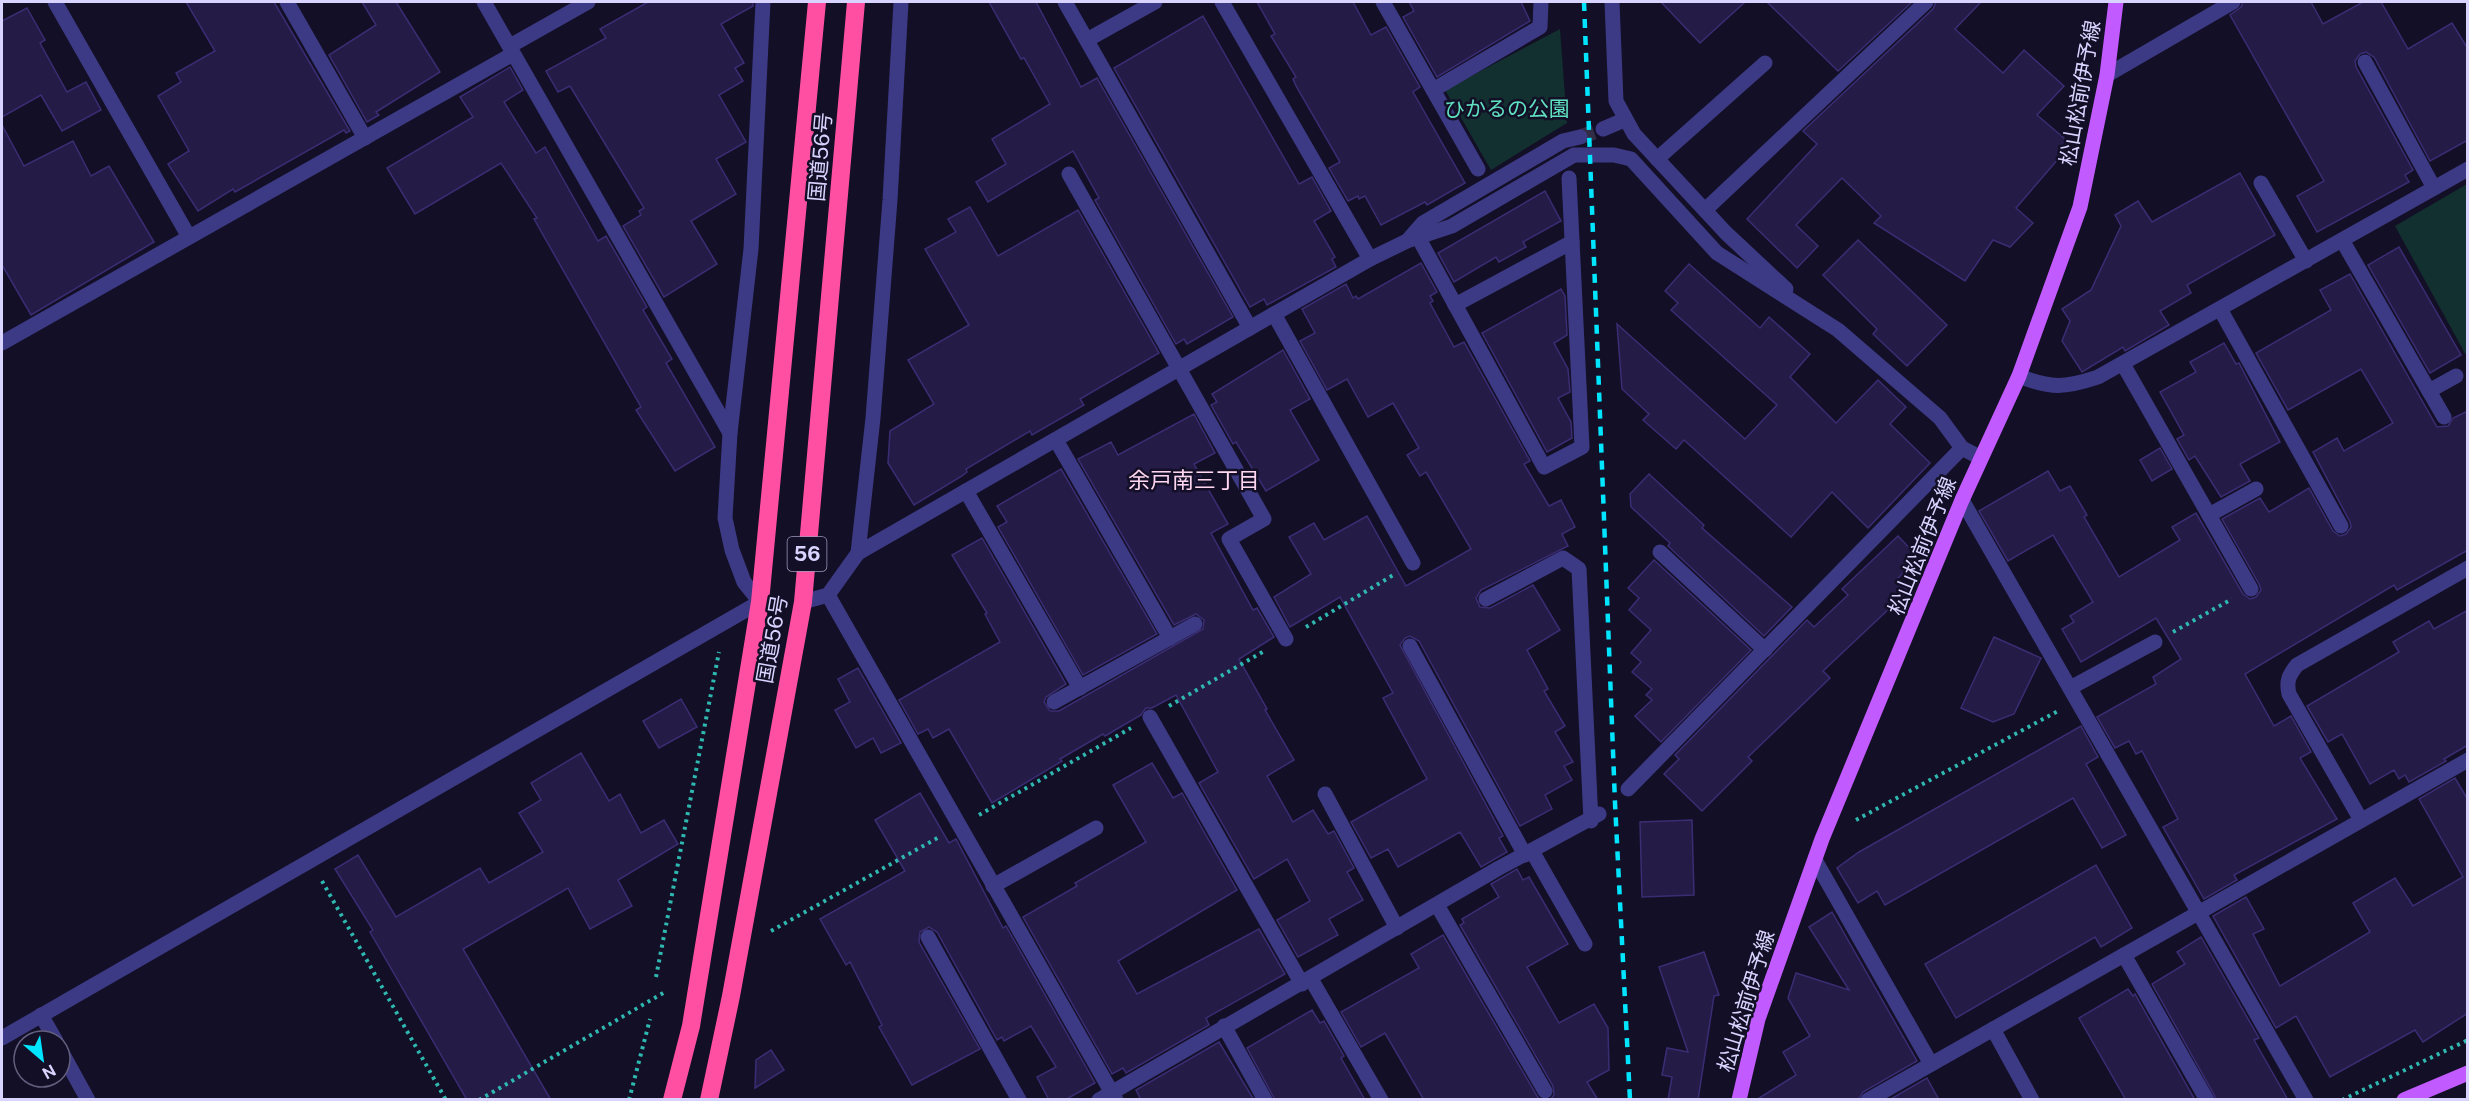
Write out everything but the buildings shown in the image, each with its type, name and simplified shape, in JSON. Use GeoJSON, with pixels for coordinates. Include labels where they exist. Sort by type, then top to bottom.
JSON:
{"type":"FeatureCollection","features":[{"type":"Feature","properties":{"kind":"highway","name":"国道56号"},"geometry":{"type":"LineString","coordinates":[[672,1100],[691,1026],[760,602],[817,2]]}},
{"type":"Feature","properties":{"kind":"highway","name":"国道56号"},"geometry":{"type":"LineString","coordinates":[[709,1100],[731,996],[802,602],[856,2]]}},
{"type":"Feature","properties":{"kind":"main road","name":"松山松前伊予線"},"geometry":{"type":"LineString","coordinates":[[1739,1100],[1758,1019],[1822,839],[1903,648],[1962,500],[2019,376],[2080,207],[2106,75],[2116,2]]}},
{"type":"Feature","properties":{"kind":"main road"},"geometry":{"type":"LineString","coordinates":[[2404,1100],[2468,1072]]}},
{"type":"Feature","properties":{"kind":"street"},"geometry":{"type":"LineString","coordinates":[[55,2],[189,237]]}},
{"type":"Feature","properties":{"kind":"street"},"geometry":{"type":"LineString","coordinates":[[287,2],[365,138]]}},
{"type":"Feature","properties":{"kind":"street"},"geometry":{"type":"LineString","coordinates":[[484,2],[730,433]]}},
{"type":"Feature","properties":{"kind":"street"},"geometry":{"type":"LineString","coordinates":[[3,338],[365,138],[588,2]]}},
{"type":"Feature","properties":{"kind":"street"},"geometry":{"type":"LineString","coordinates":[[2,1038],[760,602],[744,582],[732,550],[725,518],[730,433],[751,249],[763,2]]}},
{"type":"Feature","properties":{"kind":"street"},"geometry":{"type":"LineString","coordinates":[[858,554],[873,418],[884,280],[901,2]]}},
{"type":"Feature","properties":{"kind":"street"},"geometry":{"type":"LineString","coordinates":[[1065,2],[1250,328]]}},
{"type":"Feature","properties":{"kind":"street"},"geometry":{"type":"LineString","coordinates":[[1087,40],[1155,2]]}},
{"type":"Feature","properties":{"kind":"street"},"geometry":{"type":"LineString","coordinates":[[1222,2],[1370,259]]}},
{"type":"Feature","properties":{"kind":"street"},"geometry":{"type":"LineString","coordinates":[[1383,2],[1478,169]]}},
{"type":"Feature","properties":{"kind":"street"},"geometry":{"type":"LineString","coordinates":[[1433,90],[1540,27],[1541,2]]}},
{"type":"Feature","properties":{"kind":"street"},"geometry":{"type":"LineString","coordinates":[[1612,2],[1616,101],[1624,120],[1705,210],[1813,314]]}},
{"type":"Feature","properties":{"kind":"street"},"geometry":{"type":"LineString","coordinates":[[1705,210],[1926,2]]}},
{"type":"Feature","properties":{"kind":"street"},"geometry":{"type":"LineString","coordinates":[[2106,75],[2234,2]]}},
{"type":"Feature","properties":{"kind":"street"},"geometry":{"type":"LineString","coordinates":[[2365,62],[2434,188]]}},
{"type":"Feature","properties":{"kind":"street"},"geometry":{"type":"LineString","coordinates":[[1657,159],[1765,63]]}},
{"type":"Feature","properties":{"kind":"street"},"geometry":{"type":"LineString","coordinates":[[1603,129],[1624,120]]}},
{"type":"Feature","properties":{"kind":"street"},"geometry":{"type":"LineString","coordinates":[[1413,239],[1424,224],[1563,141],[1580,136]]}},
{"type":"Feature","properties":{"kind":"street"},"geometry":{"type":"LineString","coordinates":[[802,602],[828,595],[858,554],[966,491],[1370,259],[1413,239],[1452,226],[1574,155],[1614,155],[1630,159],[1717,253],[1838,330],[1940,418],[1962,448],[1982,458]]}},
{"type":"Feature","properties":{"kind":"street"},"geometry":{"type":"LineString","coordinates":[[2019,376],[2043,386],[2069,386],[2098,377],[2468,170]]}},
{"type":"Feature","properties":{"kind":"street"},"geometry":{"type":"LineString","coordinates":[[1069,174],[1264,519],[1230,539],[1286,639]]}},
{"type":"Feature","properties":{"kind":"street"},"geometry":{"type":"LineString","coordinates":[[1413,239],[1455,304],[1544,467],[1582,447],[1569,178]]}},
{"type":"Feature","properties":{"kind":"street"},"geometry":{"type":"LineString","coordinates":[[2261,183],[2306,261]]}},
{"type":"Feature","properties":{"kind":"street"},"geometry":{"type":"LineString","coordinates":[[2342,240],[2444,417]]}},
{"type":"Feature","properties":{"kind":"street"},"geometry":{"type":"LineString","coordinates":[[1455,304],[1572,242]]}},
{"type":"Feature","properties":{"kind":"street"},"geometry":{"type":"LineString","coordinates":[[2220,309],[2341,526]]}},
{"type":"Feature","properties":{"kind":"street"},"geometry":{"type":"LineString","coordinates":[[1274,314],[1413,563]]}},
{"type":"Feature","properties":{"kind":"street"},"geometry":{"type":"LineString","coordinates":[[2123,364],[2251,589]]}},
{"type":"Feature","properties":{"kind":"street"},"geometry":{"type":"LineString","coordinates":[[2429,391],[2456,376]]}},
{"type":"Feature","properties":{"kind":"street"},"geometry":{"type":"LineString","coordinates":[[1056,440],[1170,638]]}},
{"type":"Feature","properties":{"kind":"street"},"geometry":{"type":"LineString","coordinates":[[1628,789],[1962,448]]}},
{"type":"Feature","properties":{"kind":"street"},"geometry":{"type":"LineString","coordinates":[[2209,515],[2256,489]]}},
{"type":"Feature","properties":{"kind":"street"},"geometry":{"type":"LineString","coordinates":[[966,491],[1080,688]]}},
{"type":"Feature","properties":{"kind":"street"},"geometry":{"type":"LineString","coordinates":[[1962,500],[2306,1100]]}},
{"type":"Feature","properties":{"kind":"street"},"geometry":{"type":"LineString","coordinates":[[1660,552],[1765,650]]}},
{"type":"Feature","properties":{"kind":"street"},"geometry":{"type":"LineString","coordinates":[[828,595],[993,886],[1109,1097],[1224,1026],[1307,981],[1528,853],[1595,818],[1578,569],[1563,558],[1486,599]]}},
{"type":"Feature","properties":{"kind":"street"},"geometry":{"type":"LineString","coordinates":[[2361,820],[2289,694],[2287,684],[2289,675],[2297,664],[2468,568]]}},
{"type":"Feature","properties":{"kind":"street"},"geometry":{"type":"LineString","coordinates":[[1054,702],[1196,624]]}},
{"type":"Feature","properties":{"kind":"street"},"geometry":{"type":"LineString","coordinates":[[2074,695],[2155,642]]}},
{"type":"Feature","properties":{"kind":"street"},"geometry":{"type":"LineString","coordinates":[[1410,646],[1528,853],[1585,944]]}},
{"type":"Feature","properties":{"kind":"street"},"geometry":{"type":"LineString","coordinates":[[1150,717],[1307,981],[1381,1100]]}},
{"type":"Feature","properties":{"kind":"street"},"geometry":{"type":"LineString","coordinates":[[1878,1097],[1931,1064],[2468,760]]}},
{"type":"Feature","properties":{"kind":"street"},"geometry":{"type":"LineString","coordinates":[[1325,794],[1396,928]]}},
{"type":"Feature","properties":{"kind":"street"},"geometry":{"type":"LineString","coordinates":[[993,886],[1096,828]]}},
{"type":"Feature","properties":{"kind":"street"},"geometry":{"type":"LineString","coordinates":[[1815,860],[1931,1064]]}},
{"type":"Feature","properties":{"kind":"street"},"geometry":{"type":"LineString","coordinates":[[1437,905],[1545,1092]]}},
{"type":"Feature","properties":{"kind":"street"},"geometry":{"type":"LineString","coordinates":[[928,937],[1019,1100]]}},
{"type":"Feature","properties":{"kind":"street"},"geometry":{"type":"LineString","coordinates":[[2124,955],[2207,1100]]}},
{"type":"Feature","properties":{"kind":"street"},"geometry":{"type":"LineString","coordinates":[[41,1016],[49,1029]]}},
{"type":"Feature","properties":{"kind":"street"},"geometry":{"type":"LineString","coordinates":[[1224,1026],[1265,1100]]}},
{"type":"Feature","properties":{"kind":"street"},"geometry":{"type":"LineString","coordinates":[[1993,1029],[2032,1100]]}},
{"type":"Feature","properties":{"kind":"street"},"geometry":{"type":"LineString","coordinates":[[72,1071],[88,1100]]}},
{"type":"Feature","properties":{"kind":"path"},"geometry":{"type":"LineString","coordinates":[[771,931],[1150,717],[1413,563]]}},
{"type":"Feature","properties":{"kind":"path"},"geometry":{"type":"LineString","coordinates":[[2155,642],[2251,589]]}},
{"type":"Feature","properties":{"kind":"path"},"geometry":{"type":"LineString","coordinates":[[656,977],[721,642]]}},
{"type":"Feature","properties":{"kind":"path"},"geometry":{"type":"LineString","coordinates":[[1822,839],[2074,695]]}},
{"type":"Feature","properties":{"kind":"path"},"geometry":{"type":"LineString","coordinates":[[310,861],[446,1100]]}},
{"type":"Feature","properties":{"kind":"path"},"geometry":{"type":"LineString","coordinates":[[479,1100],[665,992]]}},
{"type":"Feature","properties":{"kind":"path"},"geometry":{"type":"LineString","coordinates":[[629,1100],[650,1019]]}},
{"type":"Feature","properties":{"kind":"path"},"geometry":{"type":"LineString","coordinates":[[2342,1100],[2468,1040]]}},
{"type":"Feature","properties":{"kind":"green space","name":"ひかるの公園"},"geometry":{"type":"Polygon","coordinates":[[[1560,29],[1567,123],[1491,170],[1445,90],[1560,29]]]}},
{"type":"Feature","properties":{"kind":"green space"},"geometry":{"type":"Polygon","coordinates":[[[2467,184],[2467,357],[2395,226],[2467,184]]]}},
{"type":"Feature","properties":{"kind":"tunnel"},"geometry":{"type":"LineString","coordinates":[[1580,137],[1603,129]]}},
{"type":"Feature","properties":{"kind":"railway"},"geometry":{"type":"LineString","coordinates":[[1584,2],[1615,803],[1630,1100]]}},
{"type":"Feature","properties":{"kind":"district","name":"余戸南三丁目"},"geometry":{"type":"Point","coordinates":[1194,480]}}]}
